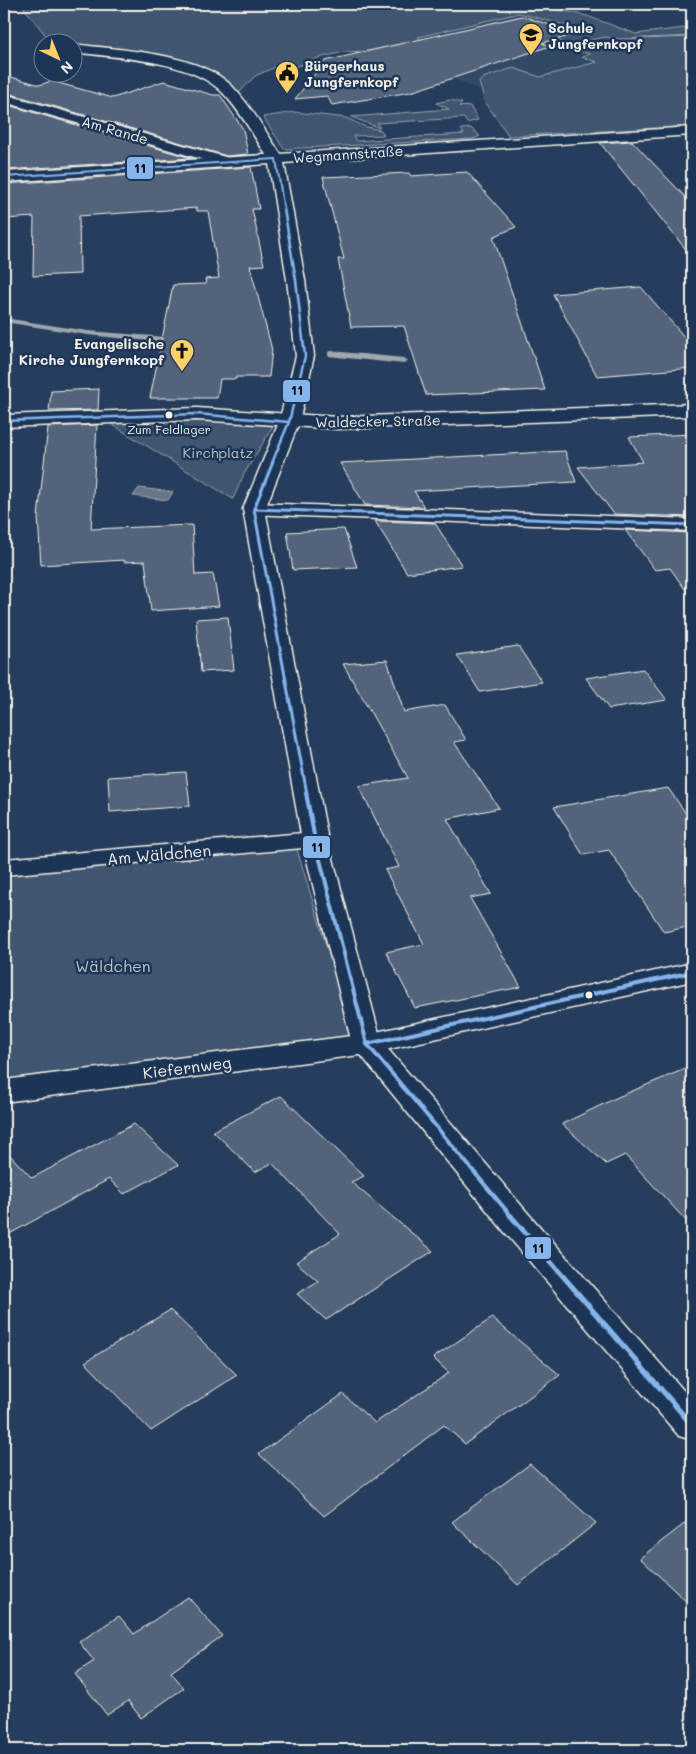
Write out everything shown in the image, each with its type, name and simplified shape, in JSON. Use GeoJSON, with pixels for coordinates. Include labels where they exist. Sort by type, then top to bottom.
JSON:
{"type":"FeatureCollection","features":[{"type":"Feature","properties":{"kind":"street"},"geometry":{"type":"LineString","coordinates":[[82,50],[178,65],[214,79],[227,88],[276,159],[296,280],[304,356],[289,422],[254,509],[315,840],[367,1044],[514,1220],[692,1426]]}},
{"type":"Feature","properties":{"kind":"street","name":"Am Rande"},"geometry":{"type":"LineString","coordinates":[[4,98],[227,162]]}},
{"type":"Feature","properties":{"kind":"street","name":"Wegmannstraße"},"geometry":{"type":"LineString","coordinates":[[4,177],[692,131]]}},
{"type":"Feature","properties":{"kind":"street","name":"Waldecker Straße"},"geometry":{"type":"LineString","coordinates":[[4,421],[197,414],[289,422],[338,423],[692,410]]}},
{"type":"Feature","properties":{"kind":"street"},"geometry":{"type":"LineString","coordinates":[[254,509],[692,525]]}},
{"type":"Feature","properties":{"kind":"street","name":"Am Wäldchen"},"geometry":{"type":"LineString","coordinates":[[4,867],[315,840]]}},
{"type":"Feature","properties":{"kind":"street","name":"Kiefernweg"},"geometry":{"type":"LineString","coordinates":[[4,1091],[367,1044],[692,972]]}},
{"type":"Feature","properties":{"kind":"shaded area","name":"Schule Jungfernkopf"},"geometry":{"type":"Polygon","coordinates":[[[511,9],[587,16],[636,34],[692,27],[692,90],[671,70],[483,92],[375,42],[511,9]]]}},
{"type":"Feature","properties":{"kind":"shaded area"},"geometry":{"type":"Polygon","coordinates":[[[139,488],[173,492],[168,500],[133,496],[139,488]]]}},
{"type":"Feature","properties":{"kind":"green space"},"geometry":{"type":"Polygon","coordinates":[[[21,4],[535,4],[587,16],[636,34],[692,27],[692,36],[619,39],[605,37],[567,45],[557,39],[587,31],[519,13],[418,37],[422,40],[368,51],[344,52],[318,58],[295,67],[278,66],[255,76],[239,93],[233,86],[227,88],[178,65],[82,49],[82,32],[43,32],[21,4]]]}},
{"type":"Feature","properties":{"kind":"green space"},"geometry":{"type":"Polygon","coordinates":[[[692,37],[692,126],[509,136],[485,102],[479,82],[483,78],[513,68],[540,77],[597,62],[582,57],[590,54],[579,51],[584,49],[581,48],[640,39],[692,37]]]}},
{"type":"Feature","properties":{"kind":"green space"},"geometry":{"type":"Polygon","coordinates":[[[450,100],[462,103],[459,107],[470,106],[478,120],[467,123],[464,118],[377,123],[380,128],[351,117],[449,109],[436,103],[450,100]]]}},
{"type":"Feature","properties":{"kind":"green space"},"geometry":{"type":"Polygon","coordinates":[[[295,112],[346,118],[366,127],[381,130],[384,135],[353,136],[356,141],[464,134],[461,129],[471,128],[480,136],[472,139],[284,149],[263,117],[295,112]]]}},
{"type":"Feature","properties":{"kind":"green space","name":"Kirchplatz"},"geometry":{"type":"Polygon","coordinates":[[[218,420],[273,426],[243,476],[233,499],[108,422],[218,420]]]}},
{"type":"Feature","properties":{"kind":"green space","name":"Wäldchen"},"geometry":{"type":"Polygon","coordinates":[[[295,843],[354,1037],[4,1090],[4,867],[295,843]]]}},
{"type":"Feature","properties":{"kind":"building"},"geometry":{"type":"Polygon","coordinates":[[[522,16],[578,34],[542,43],[550,46],[411,92],[332,105],[327,96],[295,99],[325,61],[522,16]]]}},
{"type":"Feature","properties":{"kind":"building"},"geometry":{"type":"Polygon","coordinates":[[[4,75],[40,85],[55,82],[113,98],[164,81],[213,95],[220,95],[243,129],[248,154],[227,156],[4,92],[4,75]]]}},
{"type":"Feature","properties":{"kind":"building"},"geometry":{"type":"Polygon","coordinates":[[[4,104],[191,158],[4,170],[4,104]]]}},
{"type":"Feature","properties":{"kind":"building"},"geometry":{"type":"Polygon","coordinates":[[[632,141],[692,204],[692,257],[600,143],[632,141]]]}},
{"type":"Feature","properties":{"kind":"building"},"geometry":{"type":"Polygon","coordinates":[[[251,167],[259,209],[252,209],[264,265],[250,266],[272,350],[269,377],[220,379],[217,398],[150,398],[173,285],[206,284],[205,279],[219,278],[208,211],[197,211],[197,208],[79,216],[80,274],[33,276],[34,217],[4,219],[4,184],[251,167]]]}},
{"type":"Feature","properties":{"kind":"building"},"geometry":{"type":"Polygon","coordinates":[[[467,172],[516,227],[493,237],[545,390],[426,395],[404,326],[351,327],[338,259],[344,259],[323,177],[409,173],[411,176],[467,172]]]}},
{"type":"Feature","properties":{"kind":"building"},"geometry":{"type":"Polygon","coordinates":[[[641,287],[692,346],[692,368],[597,376],[553,294],[641,287]]]}},
{"type":"Feature","properties":{"kind":"building"},"geometry":{"type":"Polygon","coordinates":[[[99,389],[98,410],[49,411],[51,391],[99,389]]]}},
{"type":"Feature","properties":{"kind":"building"},"geometry":{"type":"Polygon","coordinates":[[[97,425],[91,529],[192,525],[195,575],[213,574],[219,606],[151,611],[145,561],[124,562],[124,560],[41,565],[38,517],[48,427],[97,425]]]}},
{"type":"Feature","properties":{"kind":"building"},"geometry":{"type":"Polygon","coordinates":[[[692,434],[692,517],[614,514],[578,467],[643,462],[629,437],[692,434]]]}},
{"type":"Feature","properties":{"kind":"building"},"geometry":{"type":"Polygon","coordinates":[[[565,451],[576,482],[414,491],[424,507],[365,505],[340,463],[565,451]]]}},
{"type":"Feature","properties":{"kind":"building"},"geometry":{"type":"Polygon","coordinates":[[[375,521],[435,523],[462,566],[407,573],[375,521]]]}},
{"type":"Feature","properties":{"kind":"building"},"geometry":{"type":"Polygon","coordinates":[[[344,529],[357,567],[293,570],[287,532],[344,529]]]}},
{"type":"Feature","properties":{"kind":"building"},"geometry":{"type":"Polygon","coordinates":[[[625,530],[692,533],[692,599],[670,568],[655,570],[625,530]]]}},
{"type":"Feature","properties":{"kind":"building"},"geometry":{"type":"Polygon","coordinates":[[[228,617],[234,670],[201,672],[196,619],[228,617]]]}},
{"type":"Feature","properties":{"kind":"building"},"geometry":{"type":"Polygon","coordinates":[[[518,646],[542,682],[480,692],[457,655],[518,646]]]}},
{"type":"Feature","properties":{"kind":"building"},"geometry":{"type":"Polygon","coordinates":[[[387,660],[404,712],[445,705],[466,740],[454,742],[499,808],[447,819],[491,894],[470,898],[521,987],[415,1008],[386,952],[424,944],[385,870],[399,867],[359,786],[408,778],[343,664],[387,660]]]}},
{"type":"Feature","properties":{"kind":"building"},"geometry":{"type":"Polygon","coordinates":[[[643,669],[667,700],[609,709],[586,678],[643,669]]]}},
{"type":"Feature","properties":{"kind":"building"},"geometry":{"type":"Polygon","coordinates":[[[186,772],[190,806],[110,812],[108,777],[186,772]]]}},
{"type":"Feature","properties":{"kind":"building"},"geometry":{"type":"Polygon","coordinates":[[[668,788],[692,822],[692,926],[664,932],[609,850],[583,855],[554,807],[668,788]]]}},
{"type":"Feature","properties":{"kind":"building"},"geometry":{"type":"Polygon","coordinates":[[[692,1066],[692,1227],[625,1155],[606,1164],[562,1124],[618,1097],[692,1066]]]}},
{"type":"Feature","properties":{"kind":"building"},"geometry":{"type":"Polygon","coordinates":[[[281,1096],[364,1176],[351,1182],[433,1251],[326,1320],[297,1294],[318,1281],[296,1262],[340,1234],[272,1163],[255,1172],[213,1131],[281,1096]]]}},
{"type":"Feature","properties":{"kind":"building"},"geometry":{"type":"Polygon","coordinates":[[[134,1124],[178,1165],[124,1194],[109,1179],[4,1237],[4,1149],[32,1178],[134,1124]]]}},
{"type":"Feature","properties":{"kind":"building"},"geometry":{"type":"Polygon","coordinates":[[[170,1310],[237,1375],[151,1431],[85,1362],[170,1310]]]}},
{"type":"Feature","properties":{"kind":"building"},"geometry":{"type":"Polygon","coordinates":[[[492,1318],[560,1375],[465,1444],[444,1425],[324,1516],[259,1454],[343,1394],[375,1423],[449,1373],[433,1358],[492,1318]]]}},
{"type":"Feature","properties":{"kind":"building"},"geometry":{"type":"Polygon","coordinates":[[[530,1464],[596,1523],[518,1585],[452,1522],[530,1464]]]}},
{"type":"Feature","properties":{"kind":"building"},"geometry":{"type":"Polygon","coordinates":[[[692,1518],[692,1607],[640,1558],[692,1518]]]}},
{"type":"Feature","properties":{"kind":"building"},"geometry":{"type":"Polygon","coordinates":[[[188,1597],[222,1636],[171,1672],[184,1688],[141,1718],[128,1701],[107,1715],[75,1674],[94,1661],[79,1642],[119,1616],[134,1634],[188,1597]]]}},
{"type":"Feature","properties":{"kind":"waterway"},"geometry":{"type":"LineString","coordinates":[[4,320],[88,333],[179,341]]}},
{"type":"Feature","properties":{"kind":"waterway"},"geometry":{"type":"LineString","coordinates":[[331,354],[404,361]]}},
{"type":"Feature","properties":{"kind":"transit line","name":"11"},"geometry":{"type":"LineString","coordinates":[[276,159],[296,280],[305,356],[289,422],[254,509],[315,840],[367,1044],[514,1220],[692,1425]]}},
{"type":"Feature","properties":{"kind":"transit line","name":"11"},"geometry":{"type":"LineString","coordinates":[[4,177],[276,159]]}},
{"type":"Feature","properties":{"kind":"transit line","name":"11"},"geometry":{"type":"LineString","coordinates":[[4,421],[197,414],[289,422]]}},
{"type":"Feature","properties":{"kind":"transit line","name":"11"},"geometry":{"type":"LineString","coordinates":[[254,509],[692,525]]}},
{"type":"Feature","properties":{"kind":"transit line","name":"11"},"geometry":{"type":"LineString","coordinates":[[367,1044],[692,972]]}},
{"type":"Feature","properties":{"kind":"place","name":"Schule Jungfernkopf"},"geometry":{"type":"Point","coordinates":[531,56]}},
{"type":"Feature","properties":{"kind":"place","name":"Bürgerhaus Jungfernkopf"},"geometry":{"type":"Point","coordinates":[287,94]}},
{"type":"Feature","properties":{"kind":"place","name":"Evangelische Kirche Jungfernkopf"},"geometry":{"type":"Point","coordinates":[182,372]}},
{"type":"Feature","properties":{"kind":"place","name":"Zum Feldlager"},"geometry":{"type":"Point","coordinates":[169,415]}}]}
